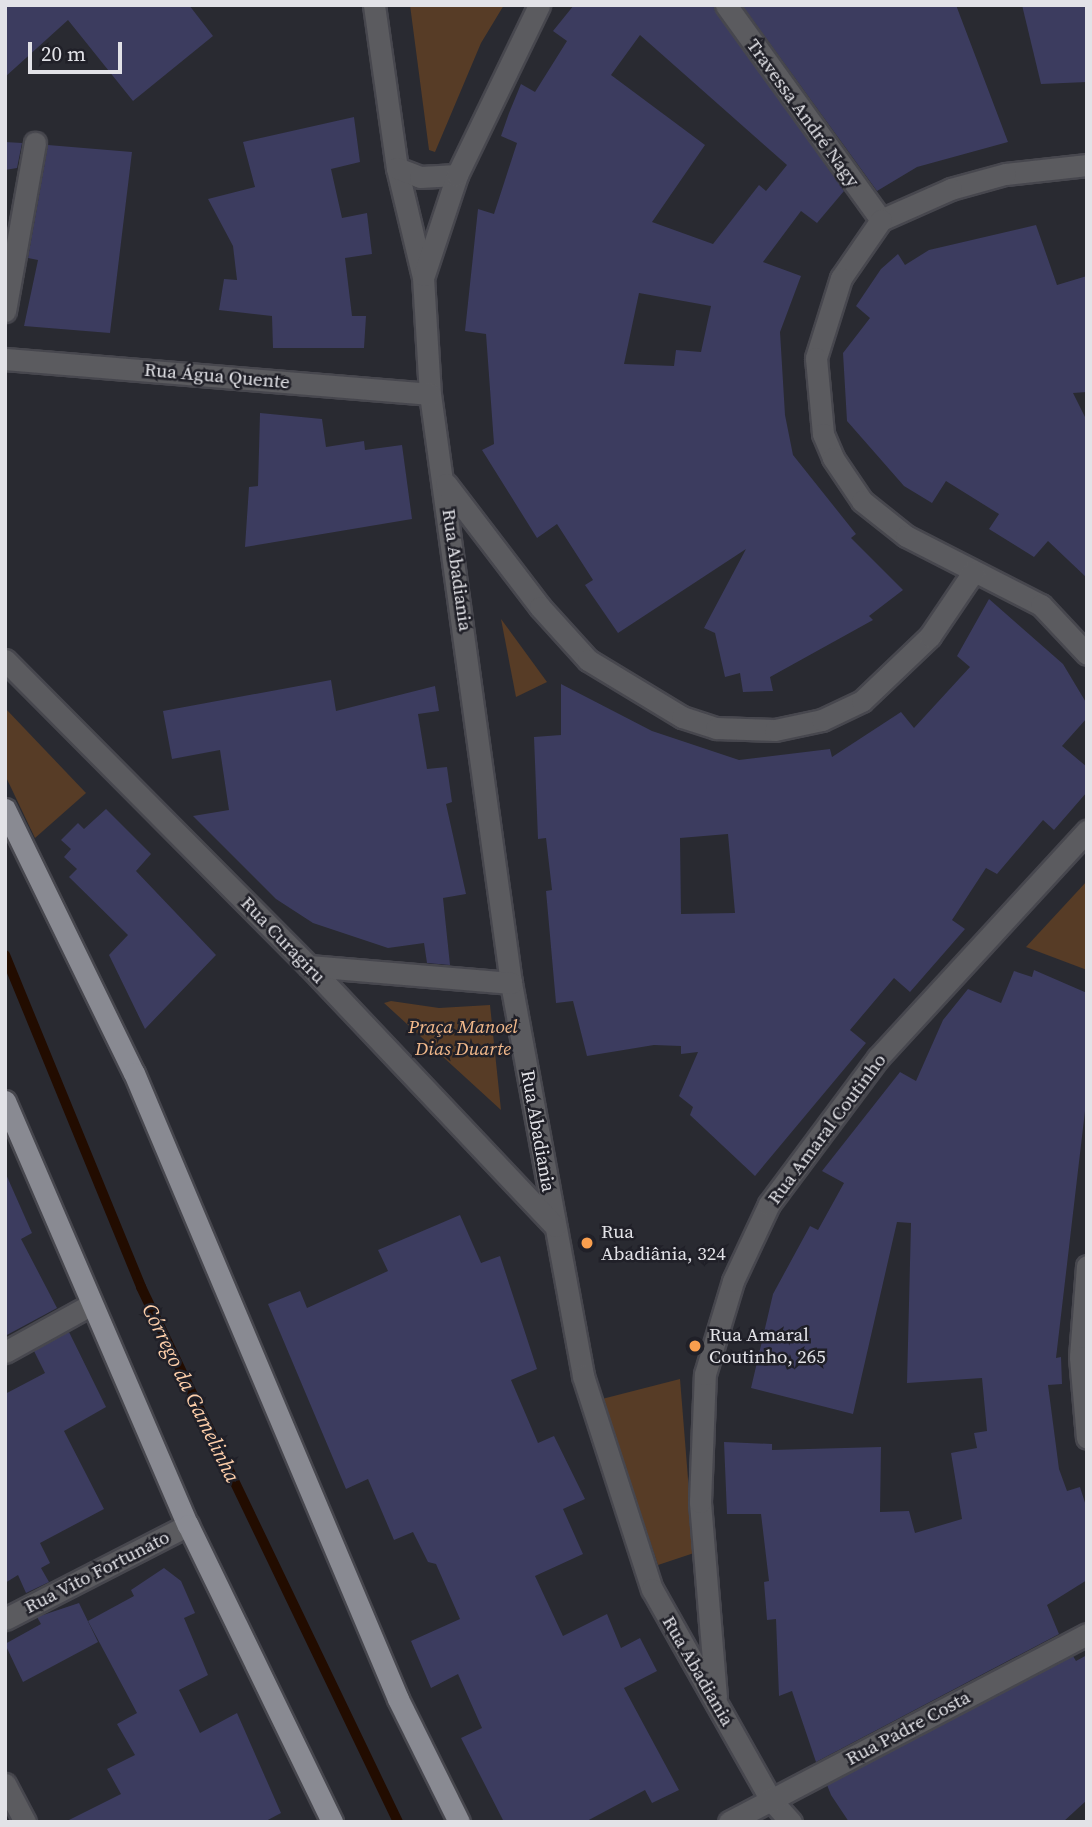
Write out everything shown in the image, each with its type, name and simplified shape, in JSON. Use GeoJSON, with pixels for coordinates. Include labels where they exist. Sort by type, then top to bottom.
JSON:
{"type":"FeatureCollection","features":[{"type":"Feature","properties":{"kind":"main road"},"geometry":{"type":"LineString","coordinates":[[5,809],[134,1073],[398,1699],[459,1822]]}},
{"type":"Feature","properties":{"kind":"main road"},"geometry":{"type":"LineString","coordinates":[[5,1101],[188,1525],[332,1822]]}},
{"type":"Feature","properties":{"kind":"street"},"geometry":{"type":"LineString","coordinates":[[374,5],[397,168],[423,277]]}},
{"type":"Feature","properties":{"kind":"street"},"geometry":{"type":"LineString","coordinates":[[423,277],[457,175],[539,5]]}},
{"type":"Feature","properties":{"kind":"street","name":"Travessa André Nagy"},"geometry":{"type":"LineString","coordinates":[[726,5],[881,220]]}},
{"type":"Feature","properties":{"kind":"street"},"geometry":{"type":"LineString","coordinates":[[5,311],[35,144]]}},
{"type":"Feature","properties":{"kind":"street"},"geometry":{"type":"LineString","coordinates":[[1087,165],[1005,174],[951,189],[881,220],[841,278],[829,308],[816,358],[823,434],[832,458],[862,501],[906,536],[1041,605],[1087,654]]}},
{"type":"Feature","properties":{"kind":"street"},"geometry":{"type":"LineString","coordinates":[[397,168],[420,177],[457,175]]}},
{"type":"Feature","properties":{"kind":"street","name":"Rua Abadiania"},"geometry":{"type":"LineString","coordinates":[[423,277],[430,394],[446,484],[511,984],[555,1226],[597,1431],[652,1589],[771,1800],[791,1822]]}},
{"type":"Feature","properties":{"kind":"street","name":"Rua Água Quente"},"geometry":{"type":"LineString","coordinates":[[5,359],[430,394]]}},
{"type":"Feature","properties":{"kind":"street"},"geometry":{"type":"LineString","coordinates":[[446,484],[540,607],[589,660],[682,717],[716,728],[775,730],[821,720],[862,701],[930,636],[974,570]]}},
{"type":"Feature","properties":{"kind":"street","name":"Rua Curagiru"},"geometry":{"type":"LineString","coordinates":[[5,660],[309,966],[555,1226]]}},
{"type":"Feature","properties":{"kind":"street","name":"Rua Amaral Coutinho"},"geometry":{"type":"LineString","coordinates":[[716,1702],[700,1502],[705,1374],[733,1281],[769,1204],[878,1058],[1087,831]]}},
{"type":"Feature","properties":{"kind":"street"},"geometry":{"type":"LineString","coordinates":[[309,966],[511,984]]}},
{"type":"Feature","properties":{"kind":"street"},"geometry":{"type":"LineString","coordinates":[[1087,1266],[1080,1357],[1087,1438]]}},
{"type":"Feature","properties":{"kind":"street"},"geometry":{"type":"LineString","coordinates":[[5,1352],[92,1304]]}},
{"type":"Feature","properties":{"kind":"street","name":"Rua Vito Fortunato"},"geometry":{"type":"LineString","coordinates":[[5,1619],[188,1525]]}},
{"type":"Feature","properties":{"kind":"street","name":"Rua Padre Costa"},"geometry":{"type":"LineString","coordinates":[[729,1822],[1087,1634]]}},
{"type":"Feature","properties":{"kind":"street"},"geometry":{"type":"LineString","coordinates":[[5,1784],[25,1822]]}},
{"type":"Feature","properties":{"kind":"green space"},"geometry":{"type":"Polygon","coordinates":[[[410,5],[504,5],[481,43],[435,152],[429,150],[410,5]]]}},
{"type":"Feature","properties":{"kind":"green space"},"geometry":{"type":"Polygon","coordinates":[[[501,619],[547,682],[516,697],[501,619]]]}},
{"type":"Feature","properties":{"kind":"green space"},"geometry":{"type":"Polygon","coordinates":[[[5,708],[86,793],[35,838],[5,775],[5,708]]]}},
{"type":"Feature","properties":{"kind":"green space"},"geometry":{"type":"Polygon","coordinates":[[[1087,881],[1087,970],[1026,947],[1087,881]]]}},
{"type":"Feature","properties":{"kind":"green space","name":"Praça Manoel Dias Duarte"},"geometry":{"type":"Polygon","coordinates":[[[391,1001],[439,1008],[490,1005],[501,1110],[384,1003],[391,1001]]]}},
{"type":"Feature","properties":{"kind":"green space"},"geometry":{"type":"Polygon","coordinates":[[[680,1379],[694,1553],[658,1565],[602,1399],[680,1379]]]}},
{"type":"Feature","properties":{"kind":"building"},"geometry":{"type":"Polygon","coordinates":[[[5,5],[189,5],[213,36],[133,101],[68,20],[5,77],[5,5]]]}},
{"type":"Feature","properties":{"kind":"building"},"geometry":{"type":"Polygon","coordinates":[[[574,5],[713,5],[844,191],[817,223],[801,211],[763,262],[801,276],[780,332],[785,415],[793,455],[856,534],[851,538],[903,590],[869,616],[873,620],[770,677],[773,691],[743,692],[740,673],[725,677],[715,633],[704,628],[746,549],[618,633],[585,585],[593,580],[557,524],[537,538],[482,450],[494,444],[486,334],[465,331],[478,209],[494,214],[517,143],[501,136],[521,84],[535,92],[567,41],[553,31],[574,5]],[[640,35],[611,75],[705,145],[652,222],[713,244],[759,185],[766,191],[787,165],[640,35]],[[639,293],[624,364],[674,366],[676,350],[701,352],[711,306],[639,293]]]}},
{"type":"Feature","properties":{"kind":"building"},"geometry":{"type":"Polygon","coordinates":[[[742,5],[956,5],[1008,142],[917,167],[877,191],[742,5]]]}},
{"type":"Feature","properties":{"kind":"building"},"geometry":{"type":"Polygon","coordinates":[[[1022,5],[1087,5],[1087,82],[1041,84],[1022,5]]]}},
{"type":"Feature","properties":{"kind":"building"},"geometry":{"type":"Polygon","coordinates":[[[354,117],[360,162],[331,169],[342,218],[367,213],[372,254],[345,258],[352,316],[366,316],[364,348],[273,348],[272,316],[219,310],[224,279],[237,280],[233,246],[208,199],[255,187],[243,142],[354,117]]]}},
{"type":"Feature","properties":{"kind":"building"},"geometry":{"type":"Polygon","coordinates":[[[5,142],[22,143],[17,168],[5,170],[5,142]]]}},
{"type":"Feature","properties":{"kind":"building"},"geometry":{"type":"Polygon","coordinates":[[[48,145],[132,152],[110,333],[24,326],[38,260],[28,258],[48,145]]]}},
{"type":"Feature","properties":{"kind":"building"},"geometry":{"type":"Polygon","coordinates":[[[1036,225],[1057,285],[1087,276],[1087,392],[1073,393],[1087,421],[1087,578],[1048,541],[1034,557],[989,529],[999,514],[946,481],[932,503],[904,486],[847,421],[843,353],[870,318],[856,306],[881,269],[898,254],[905,265],[929,250],[1036,225]]]}},
{"type":"Feature","properties":{"kind":"building"},"geometry":{"type":"Polygon","coordinates":[[[260,413],[322,419],[326,447],[364,441],[365,450],[402,445],[412,519],[245,547],[249,487],[258,486],[260,413]]]}},
{"type":"Feature","properties":{"kind":"building"},"geometry":{"type":"Polygon","coordinates":[[[989,599],[1063,664],[1087,704],[1087,718],[1062,746],[1087,767],[1087,792],[1054,830],[1043,820],[997,874],[986,868],[952,920],[965,929],[910,992],[894,978],[850,1030],[866,1043],[755,1176],[690,1115],[693,1107],[679,1096],[698,1052],[681,1054],[681,1046],[654,1045],[587,1056],[573,1001],[556,1003],[546,891],[552,890],[546,838],[538,839],[534,737],[561,735],[561,684],[652,731],[739,760],[830,749],[832,757],[901,712],[914,728],[970,667],[957,656],[989,599]],[[728,834],[680,838],[681,914],[735,913],[728,834]]]}},
{"type":"Feature","properties":{"kind":"building"},"geometry":{"type":"Polygon","coordinates":[[[331,680],[336,711],[435,686],[439,711],[418,714],[427,769],[447,767],[452,802],[446,804],[466,894],[443,898],[450,965],[427,963],[424,943],[388,948],[313,923],[276,899],[193,816],[229,810],[220,750],[172,759],[163,711],[331,680]]]}},
{"type":"Feature","properties":{"kind":"building"},"geometry":{"type":"Polygon","coordinates":[[[106,809],[151,854],[136,871],[216,955],[145,1029],[109,955],[128,935],[69,877],[77,869],[64,857],[71,849],[61,840],[78,823],[84,829],[106,809]]]}},
{"type":"Feature","properties":{"kind":"building"},"geometry":{"type":"Polygon","coordinates":[[[1034,970],[1087,993],[1087,1094],[1056,1358],[1061,1357],[1062,1384],[1048,1385],[1059,1469],[1067,1491],[1080,1487],[1087,1509],[1087,1580],[1047,1605],[1059,1634],[816,1762],[792,1691],[779,1696],[776,1619],[767,1620],[764,1582],[769,1581],[761,1514],[727,1514],[724,1442],[772,1444],[772,1450],[881,1447],[880,1512],[909,1511],[915,1533],[962,1519],[951,1453],[977,1448],[974,1433],[987,1431],[982,1378],[907,1383],[911,1223],[897,1222],[853,1414],[751,1388],[773,1294],[810,1226],[818,1230],[844,1183],[822,1171],[900,1072],[916,1081],[943,1020],[968,989],[1001,1003],[1014,971],[1032,977],[1034,970]]]}},
{"type":"Feature","properties":{"kind":"building"},"geometry":{"type":"Polygon","coordinates":[[[5,1172],[32,1233],[21,1239],[57,1308],[5,1336],[5,1172]]]}},
{"type":"Feature","properties":{"kind":"building"},"geometry":{"type":"Polygon","coordinates":[[[460,1215],[481,1263],[500,1256],[537,1369],[511,1380],[538,1443],[554,1436],[585,1499],[563,1509],[583,1554],[535,1576],[563,1636],[607,1614],[621,1648],[640,1638],[657,1671],[624,1688],[679,1790],[652,1803],[645,1790],[585,1822],[504,1822],[461,1738],[482,1728],[458,1674],[431,1688],[411,1641],[460,1619],[436,1564],[428,1562],[413,1532],[394,1540],[368,1479],[346,1489],[268,1304],[300,1291],[307,1308],[388,1271],[378,1250],[460,1215]]]}},
{"type":"Feature","properties":{"kind":"building"},"geometry":{"type":"Polygon","coordinates":[[[69,1332],[106,1407],[64,1431],[104,1509],[40,1543],[50,1563],[41,1568],[49,1582],[26,1593],[18,1575],[5,1583],[5,1394],[45,1373],[34,1351],[69,1332]]]}},
{"type":"Feature","properties":{"kind":"building"},"geometry":{"type":"Polygon","coordinates":[[[164,1568],[181,1581],[195,1613],[184,1618],[208,1675],[179,1690],[200,1733],[237,1713],[281,1813],[264,1822],[65,1822],[121,1794],[107,1769],[135,1755],[117,1724],[137,1713],[88,1621],[134,1596],[131,1590],[164,1568]]]}},
{"type":"Feature","properties":{"kind":"building"},"geometry":{"type":"Polygon","coordinates":[[[79,1603],[98,1642],[23,1682],[5,1644],[41,1624],[37,1617],[79,1603]]]}},
{"type":"Feature","properties":{"kind":"building"},"geometry":{"type":"Polygon","coordinates":[[[1087,1655],[1087,1800],[1063,1822],[849,1822],[831,1795],[827,1785],[1073,1656],[1076,1661],[1087,1655]]]}},
{"type":"Feature","properties":{"kind":"waterway","name":"Córrego da Gamelinha"},"geometry":{"type":"LineString","coordinates":[[5,955],[141,1287],[398,1822]]}},
{"type":"Feature","properties":{"kind":"place","name":"Rua Abadiânia, 324"},"geometry":{"type":"Point","coordinates":[587,1243]}},
{"type":"Feature","properties":{"kind":"place","name":"Rua Amaral Coutinho, 265"},"geometry":{"type":"Point","coordinates":[695,1346]}}]}
